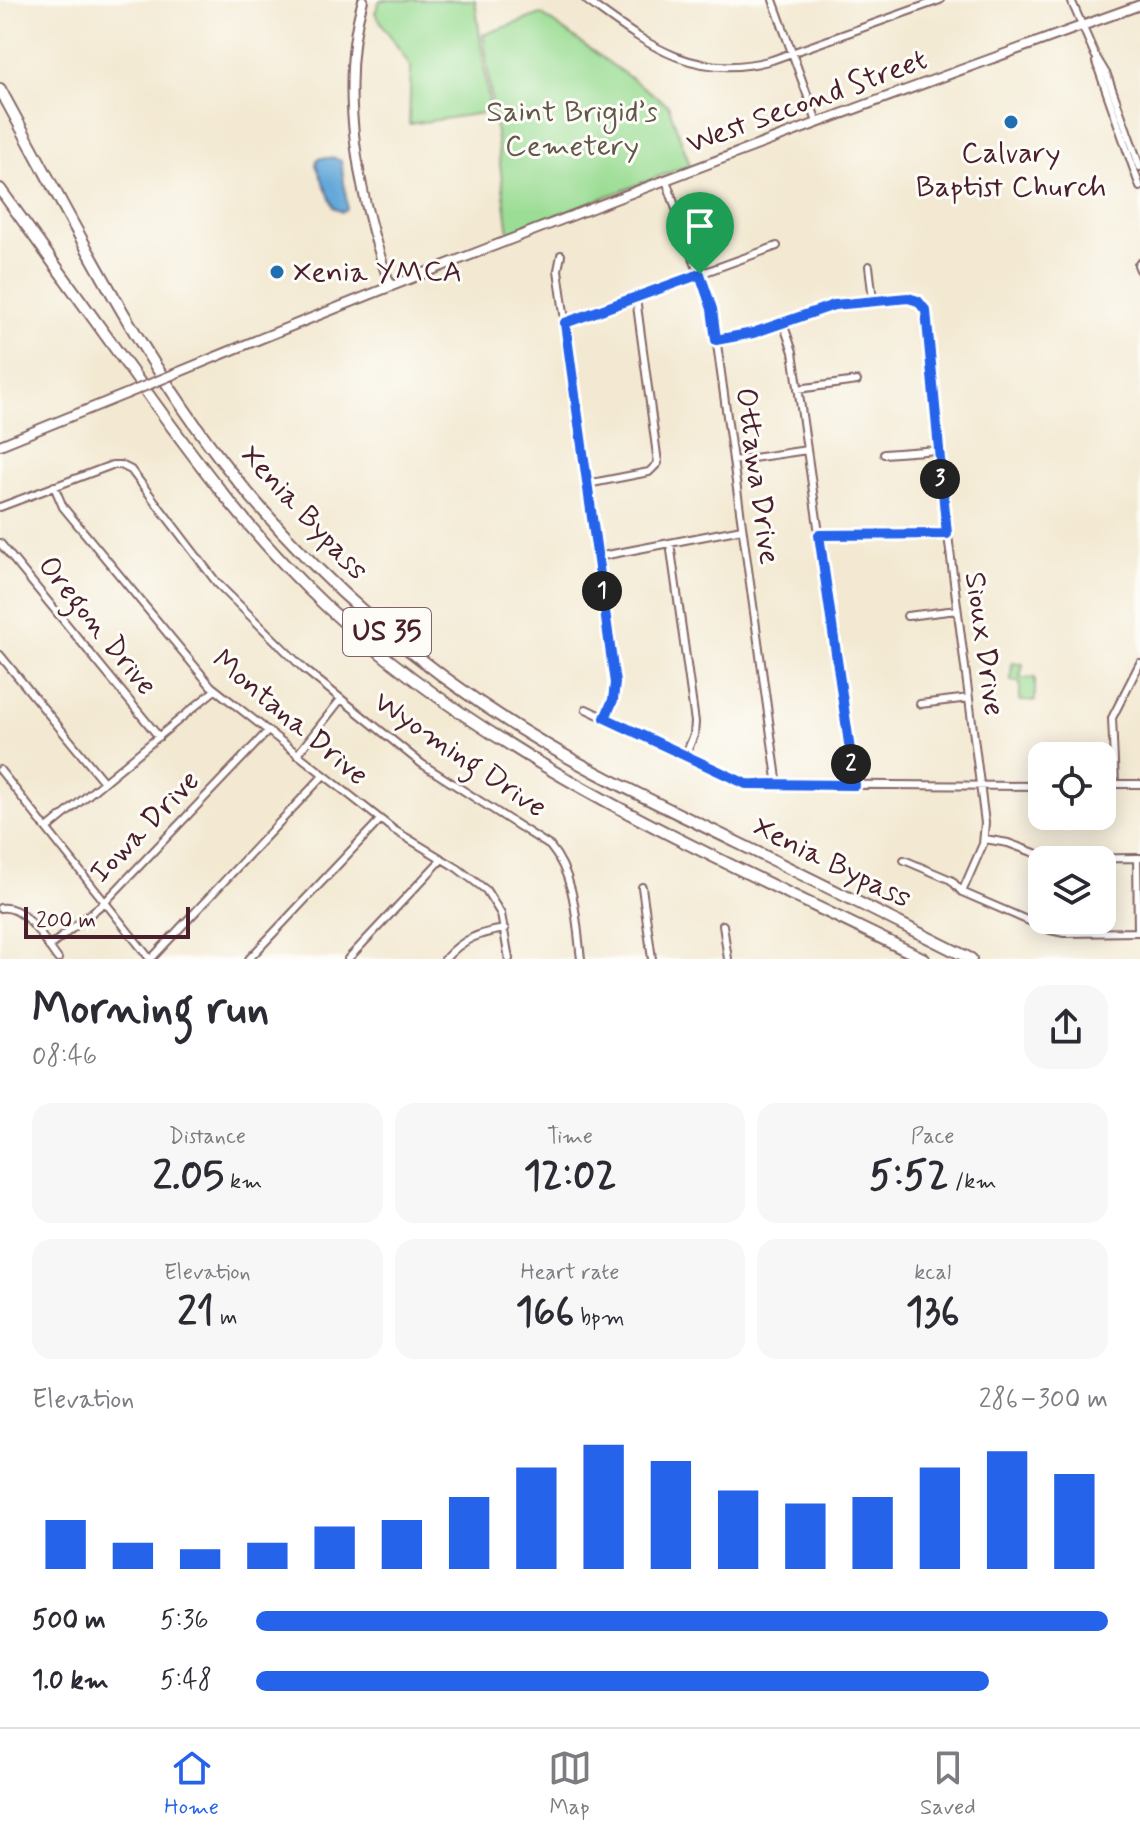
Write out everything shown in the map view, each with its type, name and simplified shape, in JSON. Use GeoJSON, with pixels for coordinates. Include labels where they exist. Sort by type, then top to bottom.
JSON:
{"type":"FeatureCollection","features":[{"type":"Feature","properties":{"kind":"highway","name":"Xenia Bypass"},"geometry":{"type":"LineString","coordinates":[[0,89],[130,324],[167,384],[233,474],[315,566],[405,646],[518,727],[620,784],[971,959]]}},
{"type":"Feature","properties":{"kind":"highway","name":"Xenia Bypass"},"geometry":{"type":"LineString","coordinates":[[0,189],[217,490],[307,588],[372,647],[486,732],[580,788],[924,959]]}},
{"type":"Feature","properties":{"kind":"highway"},"geometry":{"type":"LineString","coordinates":[[800,874],[984,959]]}},
{"type":"Feature","properties":{"kind":"highway"},"geometry":{"type":"LineString","coordinates":[[864,929],[915,959]]}},
{"type":"Feature","properties":{"kind":"main road"},"geometry":{"type":"LineString","coordinates":[[363,0],[352,49],[351,100],[370,223],[390,285]]}},
{"type":"Feature","properties":{"kind":"main road","name":"West Second Street"},"geometry":{"type":"LineString","coordinates":[[0,445],[390,285],[817,122],[1140,5]]}},
{"type":"Feature","properties":{"kind":"street"},"geometry":{"type":"LineString","coordinates":[[586,0],[648,44],[684,61],[706,66],[739,67],[792,54],[940,0]]}},
{"type":"Feature","properties":{"kind":"street"},"geometry":{"type":"LineString","coordinates":[[773,0],[817,122]]}},
{"type":"Feature","properties":{"kind":"street"},"geometry":{"type":"LineString","coordinates":[[1071,0],[1107,75],[1140,167]]}},
{"type":"Feature","properties":{"kind":"street"},"geometry":{"type":"LineString","coordinates":[[1095,55],[1100,79],[1140,187]]}},
{"type":"Feature","properties":{"kind":"street","name":"Ottawa Drive"},"geometry":{"type":"LineString","coordinates":[[666,180],[712,309],[778,786]]}},
{"type":"Feature","properties":{"kind":"street"},"geometry":{"type":"LineString","coordinates":[[565,323],[777,246]]}},
{"type":"Feature","properties":{"kind":"street"},"geometry":{"type":"LineString","coordinates":[[561,255],[558,270],[615,683],[613,700],[605,718]]}},
{"type":"Feature","properties":{"kind":"street"},"geometry":{"type":"LineString","coordinates":[[1140,263],[1140,270]]}},
{"type":"Feature","properties":{"kind":"street"},"geometry":{"type":"LineString","coordinates":[[716,340],[739,337],[834,305],[873,300],[869,266]]}},
{"type":"Feature","properties":{"kind":"street"},"geometry":{"type":"LineString","coordinates":[[587,484],[649,472],[658,463],[636,298]]}},
{"type":"Feature","properties":{"kind":"street","name":"Sioux Drive"},"geometry":{"type":"LineString","coordinates":[[873,300],[908,298],[921,304],[926,311],[947,534],[985,839],[962,892]]}},
{"type":"Feature","properties":{"kind":"street"},"geometry":{"type":"LineString","coordinates":[[783,323],[793,352],[855,785]]}},
{"type":"Feature","properties":{"kind":"street"},"geometry":{"type":"LineString","coordinates":[[798,389],[857,381]]}},
{"type":"Feature","properties":{"kind":"street"},"geometry":{"type":"LineString","coordinates":[[733,461],[807,450]]}},
{"type":"Feature","properties":{"kind":"street"},"geometry":{"type":"LineString","coordinates":[[884,454],[938,450]]}},
{"type":"Feature","properties":{"kind":"street","name":"Wyoming Drive"},"geometry":{"type":"LineString","coordinates":[[0,507],[112,465],[131,470],[225,591],[304,669],[422,764],[550,846],[562,861],[570,883],[581,959]]}},
{"type":"Feature","properties":{"kind":"street","name":"Montana Drive"},"geometry":{"type":"LineString","coordinates":[[54,486],[63,507],[215,690],[380,820],[486,890],[501,914],[509,959]]}},
{"type":"Feature","properties":{"kind":"street"},"geometry":{"type":"LineString","coordinates":[[597,557],[742,529]]}},
{"type":"Feature","properties":{"kind":"street"},"geometry":{"type":"LineString","coordinates":[[819,535],[947,534]]}},
{"type":"Feature","properties":{"kind":"street","name":"Oregon Drive"},"geometry":{"type":"LineString","coordinates":[[0,543],[159,737]]}},
{"type":"Feature","properties":{"kind":"street"},"geometry":{"type":"LineString","coordinates":[[670,543],[695,722],[694,735],[685,756]]}},
{"type":"Feature","properties":{"kind":"street"},"geometry":{"type":"LineString","coordinates":[[907,616],[957,610]]}},
{"type":"Feature","properties":{"kind":"street"},"geometry":{"type":"LineString","coordinates":[[0,655],[104,782]]}},
{"type":"Feature","properties":{"kind":"street"},"geometry":{"type":"LineString","coordinates":[[1113,742],[1112,718],[1140,663]]}},
{"type":"Feature","properties":{"kind":"street"},"geometry":{"type":"LineString","coordinates":[[47,829],[215,690]]}},
{"type":"Feature","properties":{"kind":"street"},"geometry":{"type":"LineString","coordinates":[[920,704],[969,698]]}},
{"type":"Feature","properties":{"kind":"street"},"geometry":{"type":"LineString","coordinates":[[297,755],[341,699]]}},
{"type":"Feature","properties":{"kind":"street"},"geometry":{"type":"LineString","coordinates":[[586,709],[735,781],[755,786],[1028,786]]}},
{"type":"Feature","properties":{"kind":"street","name":"Iowa Drive"},"geometry":{"type":"LineString","coordinates":[[49,947],[105,902],[268,731]]}},
{"type":"Feature","properties":{"kind":"street"},"geometry":{"type":"LineString","coordinates":[[0,770],[151,959],[323,776]]}},
{"type":"Feature","properties":{"kind":"street"},"geometry":{"type":"LineString","coordinates":[[1116,784],[1140,784]]}},
{"type":"Feature","properties":{"kind":"street"},"geometry":{"type":"LineString","coordinates":[[249,959],[380,820]]}},
{"type":"Feature","properties":{"kind":"street"},"geometry":{"type":"LineString","coordinates":[[904,860],[951,880],[962,892],[1057,932],[1139,932],[1139,858],[1051,859],[1008,843],[985,839]]}},
{"type":"Feature","properties":{"kind":"street"},"geometry":{"type":"LineString","coordinates":[[348,959],[442,859]]}},
{"type":"Feature","properties":{"kind":"street"},"geometry":{"type":"LineString","coordinates":[[642,887],[652,959]]}},
{"type":"Feature","properties":{"kind":"street"},"geometry":{"type":"LineString","coordinates":[[0,908],[12,908],[22,913],[58,959]]}},
{"type":"Feature","properties":{"kind":"street"},"geometry":{"type":"LineString","coordinates":[[723,925],[728,959]]}},
{"type":"Feature","properties":{"kind":"street"},"geometry":{"type":"LineString","coordinates":[[445,959],[464,940],[474,935],[505,929]]}},
{"type":"Feature","properties":{"kind":"green space"},"geometry":{"type":"Polygon","coordinates":[[[380,0],[475,0],[490,112],[409,124],[411,67],[375,13],[380,0]]]}},
{"type":"Feature","properties":{"kind":"green space","name":"Saint Brigid’s Cemetery"},"geometry":{"type":"Polygon","coordinates":[[[541,14],[668,105],[690,165],[509,233],[483,35],[541,14]]]}},
{"type":"Feature","properties":{"kind":"green space"},"geometry":{"type":"Polygon","coordinates":[[[1012,663],[1023,664],[1020,678],[1035,678],[1035,701],[1020,701],[1020,682],[1011,681],[1012,663]]]}},
{"type":"Feature","properties":{"kind":"water"},"geometry":{"type":"Polygon","coordinates":[[[320,158],[341,161],[347,204],[347,209],[342,212],[334,208],[316,165],[320,158]]]}},
{"type":"Feature","properties":{"kind":"place","name":"Calvary Baptist Church"},"geometry":{"type":"Point","coordinates":[1011,122]}},
{"type":"Feature","properties":{"kind":"place","name":"Xenia YMCA"},"geometry":{"type":"Point","coordinates":[277,272]}},
{"type":"Feature","properties":{"kind":"route"},"geometry":{"type":"LineString","coordinates":[[700,274],[712,309],[716,340],[753,333],[844,303],[908,298],[918,301],[926,311],[947,534],[819,535],[855,785],[746,784],[605,718],[613,700],[615,683],[565,323],[700,274]]}}]}
